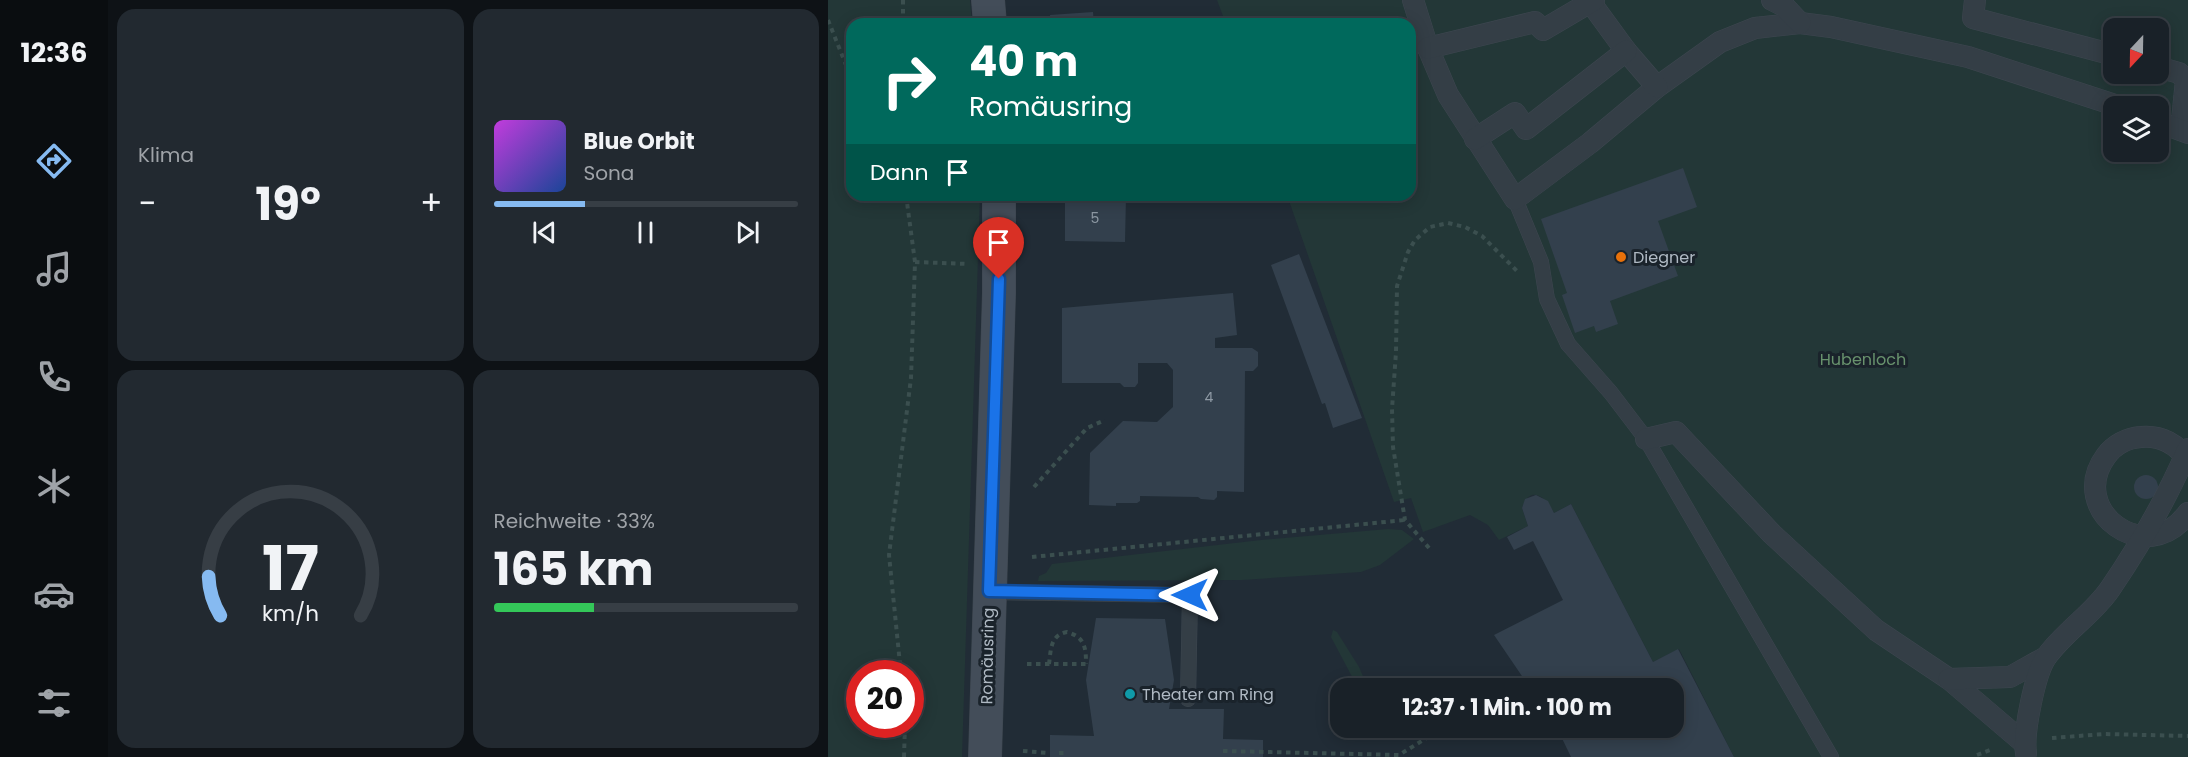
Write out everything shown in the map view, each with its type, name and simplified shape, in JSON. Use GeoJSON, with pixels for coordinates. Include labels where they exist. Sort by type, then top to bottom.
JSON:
{"type":"FeatureCollection","features":[{"type":"Feature","properties":{"kind":"main road"},"geometry":{"type":"LineString","coordinates":[[988,0],[990,18]]}},
{"type":"Feature","properties":{"kind":"main road","name":"Romäusring"},"geometry":{"type":"LineString","coordinates":[[985,757],[999,293],[999,201]]}},
{"type":"Feature","properties":{"kind":"street"},"geometry":{"type":"LineString","coordinates":[[1413,0],[1428,48],[1448,95],[1515,199],[1590,143],[1657,87],[1720,42],[1755,28],[1800,23],[1831,27],[1968,57],[2103,101]]}},
{"type":"Feature","properties":{"kind":"street"},"geometry":{"type":"LineString","coordinates":[[1772,0],[1784,6],[1800,23]]}},
{"type":"Feature","properties":{"kind":"street"},"geometry":{"type":"LineString","coordinates":[[1975,0],[1973,18],[2103,52]]}},
{"type":"Feature","properties":{"kind":"street"},"geometry":{"type":"LineString","coordinates":[[1428,48],[1535,22],[1543,30],[1592,1],[1626,51],[1657,87]]}},
{"type":"Feature","properties":{"kind":"street"},"geometry":{"type":"LineString","coordinates":[[1475,139],[1515,113],[1526,129],[1626,51]]}},
{"type":"Feature","properties":{"kind":"street"},"geometry":{"type":"LineString","coordinates":[[2169,70],[2179,73],[2186,80],[2184,131],[2169,126]]}},
{"type":"Feature","properties":{"kind":"street"},"geometry":{"type":"LineString","coordinates":[[1646,439],[1676,432],[1772,534],[1876,630],[1949,679],[2025,750]]}},
{"type":"Feature","properties":{"kind":"street"},"geometry":{"type":"LineString","coordinates":[[1949,679],[2010,677],[2046,657],[2108,592],[2144,536],[2160,500],[2187,455],[2157,438],[2135,437],[2115,447],[2101,464],[2095,485],[2100,507],[2106,517],[2122,531],[2144,536],[2176,534]]}},
{"type":"Feature","properties":{"kind":"street"},"geometry":{"type":"LineString","coordinates":[[2160,500],[2176,534]]}},
{"type":"Feature","properties":{"kind":"street"},"geometry":{"type":"LineString","coordinates":[[2176,534],[2188,513]]}},
{"type":"Feature","properties":{"kind":"street"},"geometry":{"type":"LineString","coordinates":[[2025,750],[2033,697],[2046,657]]}},
{"type":"Feature","properties":{"kind":"lane"},"geometry":{"type":"LineString","coordinates":[[1515,199],[1541,262],[1547,299],[1569,344],[1646,439],[1831,757]]}},
{"type":"Feature","properties":{"kind":"lane"},"geometry":{"type":"LineString","coordinates":[[989,591],[1190,595],[1188,699]]}},
{"type":"Feature","properties":{"kind":"path"},"geometry":{"type":"LineString","coordinates":[[903,0],[903,18]]}},
{"type":"Feature","properties":{"kind":"path"},"geometry":{"type":"LineString","coordinates":[[828,20],[846,65]]}},
{"type":"Feature","properties":{"kind":"path"},"geometry":{"type":"LineString","coordinates":[[900,660],[889,555],[911,378],[915,262],[907,201]]}},
{"type":"Feature","properties":{"kind":"path"},"geometry":{"type":"LineString","coordinates":[[1429,548],[1405,520],[1393,447],[1392,409],[1397,286],[1408,252],[1415,240],[1430,227],[1448,223],[1465,227],[1482,236],[1508,263]]}},
{"type":"Feature","properties":{"kind":"path"},"geometry":{"type":"LineString","coordinates":[[915,262],[978,264]]}},
{"type":"Feature","properties":{"kind":"path"},"geometry":{"type":"LineString","coordinates":[[1034,487],[1087,428],[1105,420]]}},
{"type":"Feature","properties":{"kind":"path"},"geometry":{"type":"LineString","coordinates":[[1032,557],[1405,520]]}},
{"type":"Feature","properties":{"kind":"path"},"geometry":{"type":"LineString","coordinates":[[1027,664],[1049,664],[1087,664],[1086,646],[1083,641],[1067,632],[1056,636],[1053,640],[1049,664]]}},
{"type":"Feature","properties":{"kind":"path"},"geometry":{"type":"LineString","coordinates":[[2047,738],[2104,734],[2188,736]]}},
{"type":"Feature","properties":{"kind":"path"},"geometry":{"type":"LineString","coordinates":[[904,757],[905,738]]}},
{"type":"Feature","properties":{"kind":"path"},"geometry":{"type":"LineString","coordinates":[[1223,751],[1399,755],[1427,738]]}},
{"type":"Feature","properties":{"kind":"path"},"geometry":{"type":"LineString","coordinates":[[1977,755],[1987,750]]}},
{"type":"Feature","properties":{"kind":"path"},"geometry":{"type":"LineString","coordinates":[[1023,752],[1048,753]]}},
{"type":"Feature","properties":{"kind":"path"},"geometry":{"type":"LineString","coordinates":[[1059,753],[1065,753]]}},
{"type":"Feature","properties":{"kind":"green space"},"geometry":{"type":"Polygon","coordinates":[[[828,0],[970,0],[972,18],[846,18],[846,201],[980,201],[962,757],[828,757],[828,0]]]}},
{"type":"Feature","properties":{"kind":"green space","name":"Hubenloch"},"geometry":{"type":"Polygon","coordinates":[[[1217,0],[2188,0],[2188,757],[1734,757],[1679,649],[1653,662],[1571,504],[1554,513],[1542,498],[1529,496],[1522,508],[1528,526],[1499,540],[1488,525],[1470,515],[1423,532],[1411,498],[1394,502],[1289,201],[1416,201],[1416,18],[1224,18],[1217,0]]]}},
{"type":"Feature","properties":{"kind":"green space"},"geometry":{"type":"Polygon","coordinates":[[[1388,529],[1402,530],[1414,539],[1380,565],[1361,572],[1242,580],[1038,581],[1039,576],[1046,573],[1052,564],[1261,540],[1388,529]]]}},
{"type":"Feature","properties":{"kind":"green space"},"geometry":{"type":"Polygon","coordinates":[[[1333,630],[1337,632],[1364,678],[1353,678],[1331,637],[1333,630]]]}},
{"type":"Feature","properties":{"kind":"building"},"geometry":{"type":"Polygon","coordinates":[[[1093,12],[1094,18],[1050,18],[1050,15],[1093,12]]]}},
{"type":"Feature","properties":{"kind":"building"},"geometry":{"type":"Polygon","coordinates":[[[1683,168],[1697,207],[1658,221],[1678,276],[1610,301],[1618,324],[1596,332],[1594,326],[1575,333],[1562,295],[1567,293],[1541,219],[1683,168]]]}},
{"type":"Feature","properties":{"kind":"building"},"geometry":{"type":"Polygon","coordinates":[[[1065,201],[1126,201],[1125,242],[1065,241],[1065,201]]]}},
{"type":"Feature","properties":{"kind":"building"},"geometry":{"type":"Polygon","coordinates":[[[1299,254],[1362,418],[1333,428],[1271,265],[1299,254]]]}},
{"type":"Feature","properties":{"kind":"building"},"geometry":{"type":"Polygon","coordinates":[[[1233,293],[1237,335],[1215,338],[1215,348],[1252,348],[1258,352],[1258,366],[1253,371],[1245,371],[1244,492],[1217,491],[1217,497],[1214,500],[1198,497],[1140,496],[1140,501],[1137,503],[1116,503],[1116,506],[1089,505],[1090,453],[1123,421],[1157,422],[1173,407],[1173,370],[1167,363],[1138,363],[1138,383],[1135,387],[1124,387],[1120,383],[1062,383],[1062,308],[1233,293]]]}},
{"type":"Feature","properties":{"kind":"building"},"geometry":{"type":"Polygon","coordinates":[[[2146,475],[2155,478],[2158,487],[2155,496],[2146,499],[2137,496],[2134,487],[2137,478],[2146,475]]]}},
{"type":"Feature","properties":{"kind":"building"},"geometry":{"type":"Polygon","coordinates":[[[1536,495],[1548,501],[1554,513],[1571,504],[1653,662],[1678,649],[1734,757],[1571,757],[1562,738],[1684,738],[1684,678],[1523,678],[1494,635],[1563,600],[1533,541],[1514,550],[1507,537],[1528,526],[1522,508],[1525,499],[1536,495]]]}},
{"type":"Feature","properties":{"kind":"building","name":"Theater am Ring"},"geometry":{"type":"Polygon","coordinates":[[[1096,618],[1165,619],[1174,680],[1169,709],[1224,709],[1223,739],[1263,740],[1263,757],[1050,757],[1050,735],[1094,736],[1086,680],[1096,618]]]}},
{"type":"Feature","properties":{"kind":"place","name":"Diegner"},"geometry":{"type":"Point","coordinates":[1621,257]}},
{"type":"Feature","properties":{"kind":"place","name":"Theater am Ring"},"geometry":{"type":"Point","coordinates":[1130,694]}},
{"type":"Feature","properties":{"kind":"route"},"geometry":{"type":"LineString","coordinates":[[999,279],[989,591],[1190,595]]}}]}
